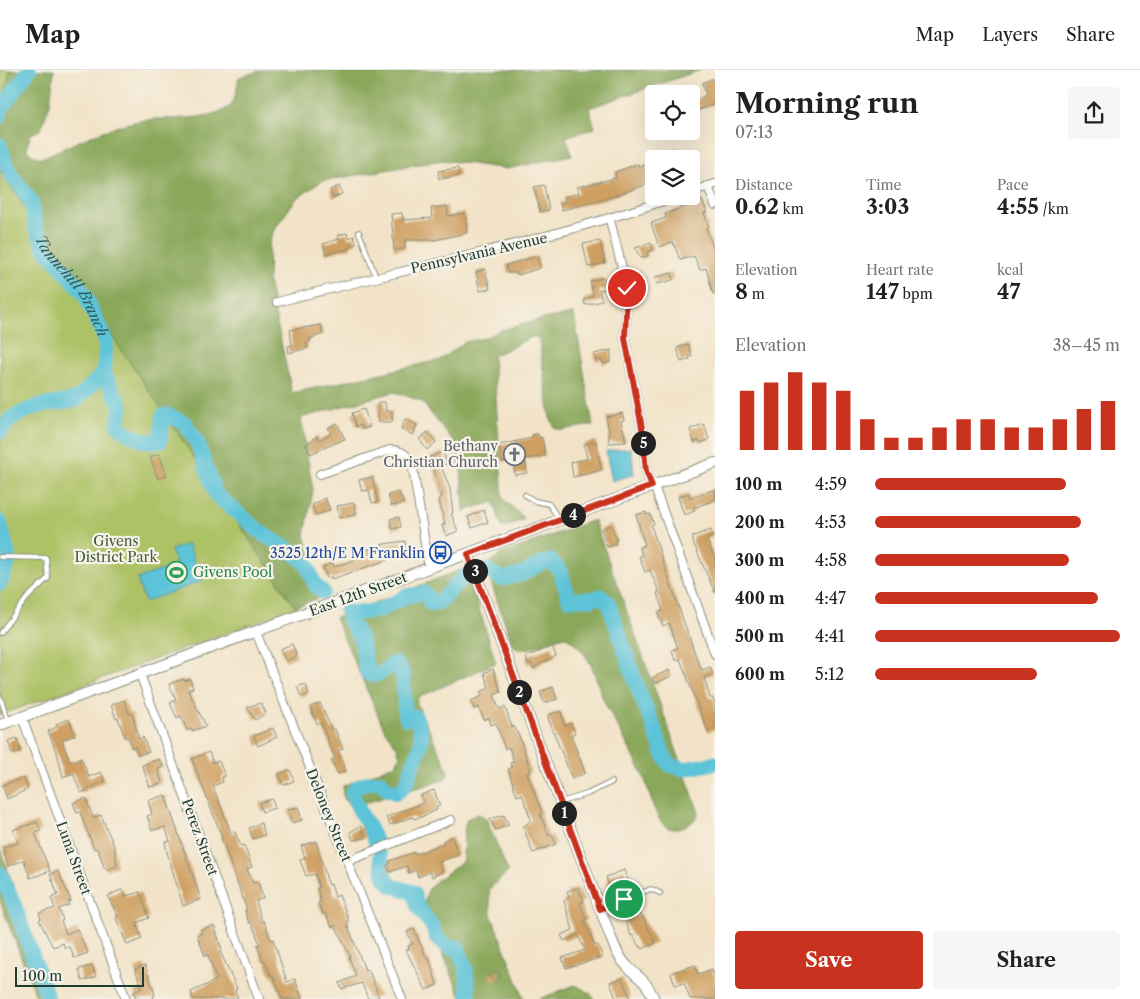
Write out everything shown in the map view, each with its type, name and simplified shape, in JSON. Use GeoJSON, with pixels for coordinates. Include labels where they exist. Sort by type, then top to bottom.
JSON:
{"type":"FeatureCollection","features":[{"type":"Feature","properties":{"kind":"street"},"geometry":{"type":"LineString","coordinates":[[711,185],[715,205]]}},
{"type":"Feature","properties":{"kind":"street","name":"Pennsylvania Avenue"},"geometry":{"type":"LineString","coordinates":[[277,302],[610,220],[652,205]]}},
{"type":"Feature","properties":{"kind":"street"},"geometry":{"type":"LineString","coordinates":[[610,220],[627,288],[625,338],[642,428],[646,471],[715,654]]}},
{"type":"Feature","properties":{"kind":"street"},"geometry":{"type":"LineString","coordinates":[[320,474],[390,450],[402,452],[410,459],[413,469],[429,568]]}},
{"type":"Feature","properties":{"kind":"street","name":"East 12th Street"},"geometry":{"type":"LineString","coordinates":[[4,724],[715,463]]}},
{"type":"Feature","properties":{"kind":"street"},"geometry":{"type":"LineString","coordinates":[[468,554],[618,955],[627,967],[647,984],[654,999]]}},
{"type":"Feature","properties":{"kind":"street","name":"Deloney Street"},"geometry":{"type":"LineString","coordinates":[[256,632],[402,999]]}},
{"type":"Feature","properties":{"kind":"street","name":"Perez Street"},"geometry":{"type":"LineString","coordinates":[[140,674],[260,999]]}},
{"type":"Feature","properties":{"kind":"street","name":"Luna Street"},"geometry":{"type":"LineString","coordinates":[[22,717],[126,999]]}},
{"type":"Feature","properties":{"kind":"street"},"geometry":{"type":"LineString","coordinates":[[348,861],[451,820]]}},
{"type":"Feature","properties":{"kind":"lane"},"geometry":{"type":"LineString","coordinates":[[358,232],[376,277]]}},
{"type":"Feature","properties":{"kind":"lane"},"geometry":{"type":"LineString","coordinates":[[525,496],[535,501],[549,504],[555,510],[559,520]]}},
{"type":"Feature","properties":{"kind":"lane"},"geometry":{"type":"LineString","coordinates":[[0,557],[46,558],[49,573],[44,583],[27,598],[0,633]]}},
{"type":"Feature","properties":{"kind":"lane"},"geometry":{"type":"LineString","coordinates":[[0,696],[4,724]]}},
{"type":"Feature","properties":{"kind":"lane"},"geometry":{"type":"LineString","coordinates":[[560,802],[587,794],[612,782]]}},
{"type":"Feature","properties":{"kind":"lane"},"geometry":{"type":"LineString","coordinates":[[600,909],[651,890],[660,893]]}},
{"type":"Feature","properties":{"kind":"green space"},"geometry":{"type":"Polygon","coordinates":[[[0,70],[10,70],[0,119],[0,70]]]}},
{"type":"Feature","properties":{"kind":"green space"},"geometry":{"type":"Polygon","coordinates":[[[10,70],[54,70],[50,104],[41,129],[30,135],[27,150],[32,155],[41,158],[92,136],[132,122],[205,116],[224,110],[234,101],[239,77],[263,70],[701,70],[657,85],[645,85],[645,89],[589,108],[595,128],[566,137],[572,155],[507,169],[443,160],[322,181],[296,199],[274,230],[269,245],[268,281],[292,393],[440,360],[465,342],[485,338],[501,330],[547,318],[574,314],[593,425],[561,430],[555,428],[550,418],[539,340],[534,336],[493,356],[503,499],[525,519],[502,528],[494,502],[464,511],[461,469],[455,443],[421,401],[394,392],[301,418],[313,490],[305,535],[322,597],[295,607],[0,170],[0,119],[10,70]]]}},
{"type":"Feature","properties":{"kind":"green space","name":"Givens District Park"},"geometry":{"type":"Polygon","coordinates":[[[0,170],[296,608],[0,715],[0,170]]]}},
{"type":"Feature","properties":{"kind":"green space"},"geometry":{"type":"Polygon","coordinates":[[[594,520],[699,813],[689,825],[679,829],[668,828],[660,820],[643,775],[607,707],[589,661],[576,645],[565,636],[535,647],[517,649],[512,643],[487,571],[491,561],[501,554],[594,520]]]}},
{"type":"Feature","properties":{"kind":"green space"},"geometry":{"type":"Polygon","coordinates":[[[463,569],[468,574],[496,663],[417,698],[417,704],[447,768],[448,775],[444,780],[351,807],[344,798],[343,786],[396,764],[400,756],[397,747],[385,731],[335,618],[463,569]]]}},
{"type":"Feature","properties":{"kind":"green space"},"geometry":{"type":"Polygon","coordinates":[[[478,814],[486,818],[508,872],[489,889],[491,914],[524,999],[462,999],[424,910],[427,893],[431,887],[441,877],[462,862],[467,819],[478,814]]]}},
{"type":"Feature","properties":{"kind":"green space"},"geometry":{"type":"Polygon","coordinates":[[[0,849],[54,999],[37,999],[0,901],[0,849]]]}},
{"type":"Feature","properties":{"kind":"green space"},"geometry":{"type":"Polygon","coordinates":[[[575,985],[590,993],[594,999],[539,999],[575,985]]]}},
{"type":"Feature","properties":{"kind":"water"},"geometry":{"type":"Polygon","coordinates":[[[631,448],[634,474],[612,481],[606,451],[631,448]]]}},
{"type":"Feature","properties":{"kind":"water","name":"Givens Pool"},"geometry":{"type":"Polygon","coordinates":[[[188,544],[202,581],[145,602],[137,579],[176,565],[171,550],[188,544]]]}},
{"type":"Feature","properties":{"kind":"building"},"geometry":{"type":"Polygon","coordinates":[[[715,79],[715,104],[700,110],[700,98],[706,95],[702,83],[715,79]]]}},
{"type":"Feature","properties":{"kind":"building"},"geometry":{"type":"Polygon","coordinates":[[[638,164],[639,167],[645,165],[645,185],[605,199],[562,210],[560,203],[565,202],[564,197],[579,193],[577,187],[616,178],[615,172],[638,164]]]}},
{"type":"Feature","properties":{"kind":"building"},"geometry":{"type":"Polygon","coordinates":[[[458,168],[459,176],[439,179],[438,171],[458,168]]]}},
{"type":"Feature","properties":{"kind":"building"},"geometry":{"type":"Polygon","coordinates":[[[544,185],[549,210],[540,212],[534,187],[544,185]]]}},
{"type":"Feature","properties":{"kind":"building"},"geometry":{"type":"Polygon","coordinates":[[[339,186],[342,194],[333,198],[330,190],[339,186]]]}},
{"type":"Feature","properties":{"kind":"building"},"geometry":{"type":"Polygon","coordinates":[[[702,200],[707,212],[704,213],[709,227],[706,228],[715,253],[715,294],[713,294],[706,268],[700,270],[694,256],[680,260],[673,242],[659,247],[651,223],[666,218],[665,214],[689,205],[700,205],[700,201],[702,200]]]}},
{"type":"Feature","properties":{"kind":"building"},"geometry":{"type":"Polygon","coordinates":[[[447,206],[448,216],[465,213],[467,233],[435,240],[405,240],[405,249],[394,250],[391,214],[402,213],[403,220],[432,218],[431,208],[447,206]]]}},
{"type":"Feature","properties":{"kind":"building"},"geometry":{"type":"Polygon","coordinates":[[[347,233],[348,238],[354,236],[356,244],[351,245],[351,248],[326,254],[323,244],[339,239],[338,235],[347,233]]]}},
{"type":"Feature","properties":{"kind":"building"},"geometry":{"type":"Polygon","coordinates":[[[600,241],[605,263],[588,267],[583,244],[600,241]]]}},
{"type":"Feature","properties":{"kind":"building"},"geometry":{"type":"Polygon","coordinates":[[[651,243],[653,250],[647,252],[648,256],[641,258],[635,248],[651,243]]]}},
{"type":"Feature","properties":{"kind":"building"},"geometry":{"type":"Polygon","coordinates":[[[537,256],[540,268],[518,275],[517,273],[508,273],[506,265],[537,256]]]}},
{"type":"Feature","properties":{"kind":"building"},"geometry":{"type":"Polygon","coordinates":[[[485,269],[490,289],[480,291],[476,272],[485,269]]]}},
{"type":"Feature","properties":{"kind":"building"},"geometry":{"type":"Polygon","coordinates":[[[672,273],[673,280],[657,284],[655,277],[672,273]]]}},
{"type":"Feature","properties":{"kind":"building"},"geometry":{"type":"Polygon","coordinates":[[[604,278],[606,289],[599,290],[602,301],[585,305],[584,299],[593,296],[590,281],[604,278]]]}},
{"type":"Feature","properties":{"kind":"building"},"geometry":{"type":"Polygon","coordinates":[[[321,325],[323,334],[309,339],[310,342],[306,343],[308,348],[289,353],[288,346],[292,345],[290,330],[321,325]]]}},
{"type":"Feature","properties":{"kind":"building"},"geometry":{"type":"Polygon","coordinates":[[[688,344],[692,356],[689,357],[690,359],[681,362],[677,348],[688,344]]]}},
{"type":"Feature","properties":{"kind":"building"},"geometry":{"type":"Polygon","coordinates":[[[611,350],[611,362],[603,364],[602,360],[596,361],[594,354],[611,350]]]}},
{"type":"Feature","properties":{"kind":"building"},"geometry":{"type":"Polygon","coordinates":[[[378,402],[385,402],[386,411],[392,411],[392,422],[378,422],[378,402]]]}},
{"type":"Feature","properties":{"kind":"building"},"geometry":{"type":"Polygon","coordinates":[[[364,409],[370,427],[362,429],[361,425],[356,427],[352,413],[364,409]]]}},
{"type":"Feature","properties":{"kind":"building"},"geometry":{"type":"Polygon","coordinates":[[[622,413],[624,420],[621,421],[626,442],[609,443],[608,436],[610,436],[606,417],[622,413]]]}},
{"type":"Feature","properties":{"kind":"building"},"geometry":{"type":"Polygon","coordinates":[[[405,419],[417,425],[413,435],[401,429],[405,419]]]}},
{"type":"Feature","properties":{"kind":"building"},"geometry":{"type":"Polygon","coordinates":[[[337,423],[345,439],[310,454],[306,445],[317,436],[319,440],[331,434],[328,428],[337,423]]]}},
{"type":"Feature","properties":{"kind":"building"},"geometry":{"type":"Polygon","coordinates":[[[704,424],[709,440],[700,443],[699,440],[694,442],[690,429],[704,424]]]}},
{"type":"Feature","properties":{"kind":"building"},"geometry":{"type":"Polygon","coordinates":[[[428,432],[436,442],[427,450],[419,439],[428,432]]]}},
{"type":"Feature","properties":{"kind":"building","name":"Bethany Christian Church"},"geometry":{"type":"Polygon","coordinates":[[[538,434],[539,438],[542,437],[545,456],[525,459],[527,473],[515,475],[513,460],[502,462],[499,445],[532,438],[532,435],[538,434]]]}},
{"type":"Feature","properties":{"kind":"building"},"geometry":{"type":"Polygon","coordinates":[[[596,441],[601,470],[573,477],[571,462],[587,459],[584,444],[596,441]]]}},
{"type":"Feature","properties":{"kind":"building"},"geometry":{"type":"Polygon","coordinates":[[[443,452],[447,464],[441,466],[450,489],[453,513],[451,514],[458,531],[446,536],[442,525],[445,524],[439,500],[442,496],[430,457],[443,452]]]}},
{"type":"Feature","properties":{"kind":"building"},"geometry":{"type":"Polygon","coordinates":[[[159,454],[167,476],[158,479],[150,457],[159,454]]]}},
{"type":"Feature","properties":{"kind":"building"},"geometry":{"type":"Polygon","coordinates":[[[372,477],[378,502],[372,503],[369,490],[362,491],[359,480],[372,477]]]}},
{"type":"Feature","properties":{"kind":"building"},"geometry":{"type":"Polygon","coordinates":[[[715,489],[715,500],[693,508],[695,511],[684,515],[678,497],[689,493],[690,498],[715,489]]]}},
{"type":"Feature","properties":{"kind":"building"},"geometry":{"type":"Polygon","coordinates":[[[399,492],[404,503],[391,506],[388,495],[399,492]]]}},
{"type":"Feature","properties":{"kind":"building"},"geometry":{"type":"Polygon","coordinates":[[[325,498],[330,510],[316,515],[312,505],[325,498]]]}},
{"type":"Feature","properties":{"kind":"building"},"geometry":{"type":"Polygon","coordinates":[[[354,503],[356,515],[339,518],[337,506],[354,503]]]}},
{"type":"Feature","properties":{"kind":"building"},"geometry":{"type":"Polygon","coordinates":[[[484,510],[488,522],[472,528],[468,517],[484,510]]]}},
{"type":"Feature","properties":{"kind":"building"},"geometry":{"type":"Polygon","coordinates":[[[646,512],[646,515],[650,514],[654,524],[651,525],[698,662],[702,670],[710,667],[713,674],[704,677],[710,698],[713,698],[715,704],[715,729],[708,732],[680,659],[675,660],[672,650],[678,648],[669,623],[663,626],[659,617],[658,613],[663,611],[657,593],[659,592],[650,570],[645,572],[639,556],[642,555],[639,547],[645,545],[636,515],[646,512]]]}},
{"type":"Feature","properties":{"kind":"building"},"geometry":{"type":"Polygon","coordinates":[[[399,517],[401,527],[392,529],[390,519],[399,517]]]}},
{"type":"Feature","properties":{"kind":"building"},"geometry":{"type":"Polygon","coordinates":[[[611,525],[617,540],[615,541],[616,544],[607,547],[601,529],[611,525]]]}},
{"type":"Feature","properties":{"kind":"building"},"geometry":{"type":"Polygon","coordinates":[[[711,530],[713,536],[707,539],[715,560],[715,593],[693,542],[693,536],[711,530]]]}},
{"type":"Feature","properties":{"kind":"building"},"geometry":{"type":"Polygon","coordinates":[[[405,541],[407,553],[386,556],[387,560],[332,579],[332,577],[327,578],[323,567],[333,563],[334,567],[354,560],[352,554],[384,544],[405,541]]]}},
{"type":"Feature","properties":{"kind":"building"},"geometry":{"type":"Polygon","coordinates":[[[292,644],[297,656],[286,661],[280,649],[292,644]]]}},
{"type":"Feature","properties":{"kind":"building"},"geometry":{"type":"Polygon","coordinates":[[[552,646],[556,656],[533,668],[531,663],[528,664],[526,657],[552,646]]]}},
{"type":"Feature","properties":{"kind":"building"},"geometry":{"type":"Polygon","coordinates":[[[493,669],[501,692],[494,695],[499,709],[505,707],[512,727],[514,726],[520,738],[531,772],[527,773],[542,813],[540,814],[549,836],[552,835],[556,844],[533,853],[523,827],[531,820],[522,794],[517,796],[508,769],[512,768],[510,763],[514,762],[509,747],[505,749],[496,723],[491,725],[489,718],[484,720],[479,707],[474,709],[471,701],[482,696],[480,692],[489,688],[484,673],[493,669]]]}},
{"type":"Feature","properties":{"kind":"building"},"geometry":{"type":"Polygon","coordinates":[[[669,670],[671,676],[655,684],[652,678],[669,670]]]}},
{"type":"Feature","properties":{"kind":"building"},"geometry":{"type":"Polygon","coordinates":[[[184,679],[184,681],[190,679],[193,688],[188,690],[206,726],[192,731],[192,729],[187,730],[181,716],[177,718],[170,703],[176,700],[169,684],[184,679]]]}},
{"type":"Feature","properties":{"kind":"building"},"geometry":{"type":"Polygon","coordinates":[[[306,684],[309,694],[301,697],[297,687],[306,684]]]}},
{"type":"Feature","properties":{"kind":"building"},"geometry":{"type":"Polygon","coordinates":[[[553,687],[557,699],[544,703],[540,692],[553,687]]]}},
{"type":"Feature","properties":{"kind":"building"},"geometry":{"type":"Polygon","coordinates":[[[124,700],[129,714],[132,713],[139,739],[143,737],[149,752],[138,755],[135,747],[132,748],[128,737],[125,738],[111,705],[124,700]]]}},
{"type":"Feature","properties":{"kind":"building"},"geometry":{"type":"Polygon","coordinates":[[[261,703],[266,713],[255,720],[247,707],[261,703]]]}},
{"type":"Feature","properties":{"kind":"building"},"geometry":{"type":"Polygon","coordinates":[[[320,703],[332,730],[335,729],[343,749],[338,750],[346,771],[338,774],[331,760],[335,759],[321,723],[317,724],[310,707],[320,703]]]}},
{"type":"Feature","properties":{"kind":"building"},"geometry":{"type":"Polygon","coordinates":[[[561,711],[565,726],[571,723],[575,733],[571,735],[585,773],[572,779],[548,718],[548,715],[561,711]]]}},
{"type":"Feature","properties":{"kind":"building"},"geometry":{"type":"Polygon","coordinates":[[[69,719],[75,735],[62,740],[70,762],[81,758],[89,777],[101,772],[105,781],[81,793],[73,773],[63,777],[58,756],[48,731],[57,727],[56,724],[69,719]]]}},
{"type":"Feature","properties":{"kind":"building"},"geometry":{"type":"Polygon","coordinates":[[[273,728],[277,737],[258,746],[254,736],[273,728]]]}},
{"type":"Feature","properties":{"kind":"building"},"geometry":{"type":"Polygon","coordinates":[[[17,738],[21,751],[12,754],[8,741],[17,738]]]}},
{"type":"Feature","properties":{"kind":"building"},"geometry":{"type":"Polygon","coordinates":[[[209,752],[213,763],[219,761],[225,776],[222,777],[223,782],[213,786],[231,833],[235,832],[241,846],[244,845],[252,867],[247,869],[253,883],[258,882],[263,898],[256,901],[262,922],[264,921],[271,940],[273,939],[287,982],[295,979],[302,999],[282,999],[273,975],[271,976],[265,961],[263,961],[257,945],[260,944],[251,922],[249,923],[245,911],[247,910],[222,837],[192,759],[209,752]]]}},
{"type":"Feature","properties":{"kind":"building"},"geometry":{"type":"Polygon","coordinates":[[[159,759],[163,767],[158,769],[162,783],[150,787],[142,765],[159,759]]]}},
{"type":"Feature","properties":{"kind":"building"},"geometry":{"type":"Polygon","coordinates":[[[290,770],[294,781],[283,785],[279,774],[290,770]]]}},
{"type":"Feature","properties":{"kind":"building"},"geometry":{"type":"Polygon","coordinates":[[[24,778],[28,789],[7,799],[2,785],[24,778]]]}},
{"type":"Feature","properties":{"kind":"building"},"geometry":{"type":"Polygon","coordinates":[[[434,790],[440,806],[436,807],[437,810],[421,817],[414,819],[413,817],[390,825],[386,817],[424,803],[421,795],[434,790]]]}},
{"type":"Feature","properties":{"kind":"building"},"geometry":{"type":"Polygon","coordinates":[[[165,795],[201,899],[183,906],[167,852],[165,842],[170,841],[165,827],[152,830],[147,816],[152,814],[148,801],[165,795]]]}},
{"type":"Feature","properties":{"kind":"building"},"geometry":{"type":"Polygon","coordinates":[[[86,798],[93,818],[101,815],[114,846],[117,866],[106,870],[99,852],[96,848],[94,849],[80,812],[77,813],[73,803],[86,798]]]}},
{"type":"Feature","properties":{"kind":"building"},"geometry":{"type":"Polygon","coordinates":[[[272,799],[275,808],[262,812],[259,803],[272,799]]]}},
{"type":"Feature","properties":{"kind":"building"},"geometry":{"type":"Polygon","coordinates":[[[298,807],[302,820],[292,823],[288,810],[298,807]]]}},
{"type":"Feature","properties":{"kind":"building"},"geometry":{"type":"Polygon","coordinates":[[[504,815],[509,825],[495,830],[490,819],[504,815]]]}},
{"type":"Feature","properties":{"kind":"building"},"geometry":{"type":"Polygon","coordinates":[[[37,822],[41,831],[35,833],[50,871],[30,878],[24,860],[8,866],[3,847],[18,843],[13,830],[37,822]]]}},
{"type":"Feature","properties":{"kind":"building"},"geometry":{"type":"Polygon","coordinates":[[[261,823],[265,835],[253,839],[249,828],[261,823]]]}},
{"type":"Feature","properties":{"kind":"building"},"geometry":{"type":"Polygon","coordinates":[[[361,826],[365,838],[353,840],[350,832],[361,826]]]}},
{"type":"Feature","properties":{"kind":"building"},"geometry":{"type":"Polygon","coordinates":[[[452,837],[458,855],[439,862],[442,872],[432,877],[430,872],[418,877],[416,870],[409,873],[407,866],[390,872],[387,865],[390,864],[389,861],[415,852],[416,854],[444,843],[443,840],[452,837]]]}},
{"type":"Feature","properties":{"kind":"building"},"geometry":{"type":"Polygon","coordinates":[[[316,841],[329,885],[331,884],[335,897],[339,895],[348,918],[348,926],[365,970],[368,969],[379,997],[368,999],[362,983],[342,989],[339,983],[356,976],[350,956],[335,925],[332,927],[318,903],[321,902],[315,874],[306,876],[300,860],[305,858],[301,846],[316,841]]]}},
{"type":"Feature","properties":{"kind":"building"},"geometry":{"type":"Polygon","coordinates":[[[624,870],[628,880],[610,888],[606,877],[624,870]]]}},
{"type":"Feature","properties":{"kind":"building"},"geometry":{"type":"Polygon","coordinates":[[[58,871],[71,901],[68,902],[69,905],[59,909],[63,920],[61,921],[66,934],[77,929],[88,953],[74,958],[70,947],[65,948],[63,943],[53,947],[39,920],[41,919],[39,913],[55,908],[51,898],[58,895],[50,874],[58,871]]]}},
{"type":"Feature","properties":{"kind":"building"},"geometry":{"type":"Polygon","coordinates":[[[578,888],[584,901],[580,903],[586,920],[584,921],[595,946],[598,945],[603,957],[566,968],[562,958],[585,950],[578,935],[564,941],[561,935],[573,930],[564,901],[569,897],[567,891],[578,888]]]}},
{"type":"Feature","properties":{"kind":"building"},"geometry":{"type":"Polygon","coordinates":[[[123,889],[126,896],[140,892],[149,918],[136,923],[142,939],[127,945],[116,918],[118,917],[108,896],[123,889]]]}},
{"type":"Feature","properties":{"kind":"building"},"geometry":{"type":"Polygon","coordinates":[[[641,914],[656,943],[642,949],[633,935],[631,936],[625,920],[641,914]]]}},
{"type":"Feature","properties":{"kind":"building"},"geometry":{"type":"Polygon","coordinates":[[[212,926],[215,927],[222,950],[220,951],[237,989],[235,990],[238,999],[193,999],[191,992],[217,980],[208,955],[205,956],[197,935],[202,933],[200,930],[212,926]]]}},
{"type":"Feature","properties":{"kind":"building"},"geometry":{"type":"Polygon","coordinates":[[[414,929],[427,959],[429,958],[437,985],[426,990],[406,950],[409,949],[408,946],[413,944],[407,932],[414,929]]]}},
{"type":"Feature","properties":{"kind":"building"},"geometry":{"type":"Polygon","coordinates":[[[145,965],[155,995],[153,996],[154,999],[136,999],[134,992],[142,988],[135,969],[145,965]]]}},
{"type":"Feature","properties":{"kind":"building"},"geometry":{"type":"Polygon","coordinates":[[[695,965],[698,974],[712,969],[715,978],[715,999],[690,999],[684,983],[675,985],[671,973],[695,965]]]}},
{"type":"Feature","properties":{"kind":"building"},"geometry":{"type":"Polygon","coordinates":[[[92,966],[96,977],[82,981],[79,969],[92,966]]]}},
{"type":"Feature","properties":{"kind":"building"},"geometry":{"type":"Polygon","coordinates":[[[498,971],[501,978],[493,982],[489,975],[498,971]]]}},
{"type":"Feature","properties":{"kind":"building"},"geometry":{"type":"Polygon","coordinates":[[[622,978],[630,999],[616,999],[610,982],[622,978]]]}},
{"type":"Feature","properties":{"kind":"waterway","name":"Tannehill Branch"},"geometry":{"type":"LineString","coordinates":[[0,116],[1,109],[29,70]]}},
{"type":"Feature","properties":{"kind":"waterway","name":"Tannehill Branch"},"geometry":{"type":"LineString","coordinates":[[0,145],[10,173],[31,201],[36,229],[46,250],[84,293],[106,342],[104,373],[76,400],[35,407],[11,418],[0,432]]}},
{"type":"Feature","properties":{"kind":"waterway"},"geometry":{"type":"LineString","coordinates":[[104,373],[121,406],[118,425],[138,438],[155,442],[160,441],[163,416],[167,415],[185,423],[197,442],[216,495],[263,534],[293,552],[307,565],[315,585],[323,592]]}},
{"type":"Feature","properties":{"kind":"waterway","name":"Tannehill Branch"},"geometry":{"type":"LineString","coordinates":[[0,522],[8,554]]}},
{"type":"Feature","properties":{"kind":"waterway"},"geometry":{"type":"LineString","coordinates":[[487,570],[502,579],[520,575],[542,563],[551,561],[560,570],[569,599],[591,599],[600,596],[608,602],[638,689],[664,756],[670,765],[684,769],[715,763]]}},
{"type":"Feature","properties":{"kind":"waterway","name":"Tannehill Branch"},"geometry":{"type":"LineString","coordinates":[[0,584],[8,564]]}},
{"type":"Feature","properties":{"kind":"waterway"},"geometry":{"type":"LineString","coordinates":[[346,610],[351,614],[380,610],[406,596],[424,593],[429,598],[430,603],[436,604],[466,575]]}},
{"type":"Feature","properties":{"kind":"waterway"},"geometry":{"type":"LineString","coordinates":[[351,614],[348,618],[361,640],[367,673],[378,674],[395,663],[403,674],[405,715],[407,719],[416,717],[421,734],[421,745],[405,786],[396,793],[387,789],[381,782],[372,782],[361,785],[352,793],[376,843]]}},
{"type":"Feature","properties":{"kind":"waterway"},"geometry":{"type":"LineString","coordinates":[[380,856],[385,878],[392,886],[413,892],[418,907],[432,926],[437,939],[451,948],[458,947],[466,969],[469,999]]}},
{"type":"Feature","properties":{"kind":"waterway","name":"Tannehill Branch"},"geometry":{"type":"LineString","coordinates":[[0,873],[13,901],[48,999]]}},
{"type":"Feature","properties":{"kind":"place","name":"Bethany Christian Church"},"geometry":{"type":"Point","coordinates":[514,454]}},
{"type":"Feature","properties":{"kind":"place","name":"3525 12th/E M Franklin"},"geometry":{"type":"Point","coordinates":[441,553]}},
{"type":"Feature","properties":{"kind":"place","name":"Givens Pool"},"geometry":{"type":"Point","coordinates":[177,572]}},
{"type":"Feature","properties":{"kind":"route"},"geometry":{"type":"LineString","coordinates":[[624,899],[600,909],[468,554],[652,486],[646,471],[642,428],[625,338],[628,302],[627,288]]}}]}
